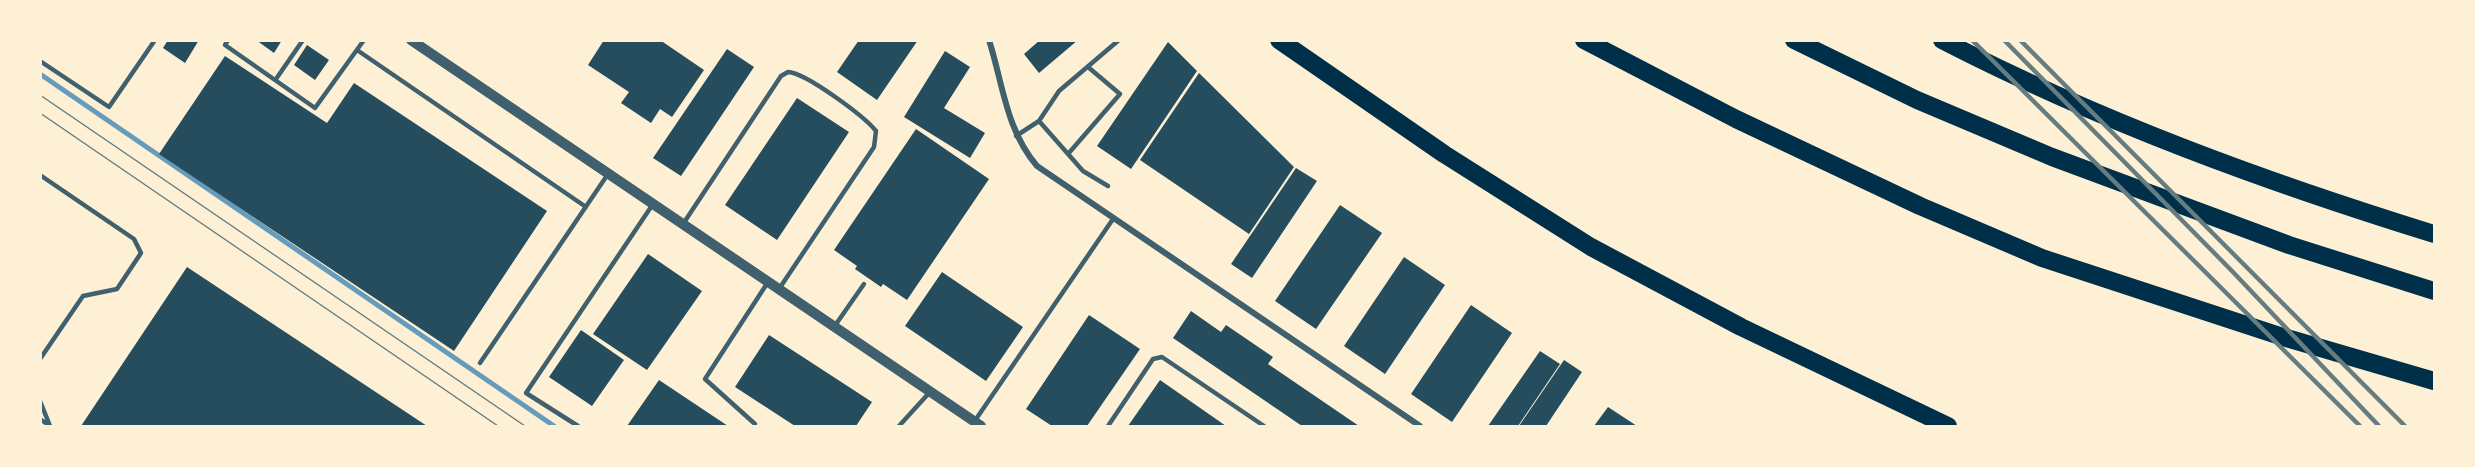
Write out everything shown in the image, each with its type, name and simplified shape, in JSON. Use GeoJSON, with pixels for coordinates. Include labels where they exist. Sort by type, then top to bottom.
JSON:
{"type":"FeatureCollection","features":[{"type":"Feature","properties":{"kind":"highway"},"geometry":{"type":"LineString","coordinates":[[1279,40],[1444,154],[1591,247],[1741,327],[1948,426]]}},
{"type":"Feature","properties":{"kind":"highway"},"geometry":{"type":"LineString","coordinates":[[1288,40],[1321,70]]}},
{"type":"Feature","properties":{"kind":"highway"},"geometry":{"type":"LineString","coordinates":[[1584,40],[1736,119],[1920,206],[2042,258],[2283,337],[2434,381]]}},
{"type":"Feature","properties":{"kind":"highway"},"geometry":{"type":"LineString","coordinates":[[1794,40],[1917,100],[2052,157],[2289,245],[2432,290]]}},
{"type":"Feature","properties":{"kind":"highway"},"geometry":{"type":"LineString","coordinates":[[1942,40],[2090,109],[2285,186],[2434,234]]}},
{"type":"Feature","properties":{"kind":"street"},"geometry":{"type":"LineString","coordinates":[[411,40],[978,424]]}},
{"type":"Feature","properties":{"kind":"street"},"geometry":{"type":"LineString","coordinates":[[989,40],[1016,136],[1025,153],[1037,166],[1420,426]]}},
{"type":"Feature","properties":{"kind":"lane"},"geometry":{"type":"LineString","coordinates":[[40,61],[109,107],[154,40]]}},
{"type":"Feature","properties":{"kind":"lane"},"geometry":{"type":"LineString","coordinates":[[228,40],[225,45],[315,108],[364,40]]}},
{"type":"Feature","properties":{"kind":"lane"},"geometry":{"type":"LineString","coordinates":[[276,79],[303,40]]}},
{"type":"Feature","properties":{"kind":"lane"},"geometry":{"type":"LineString","coordinates":[[1016,136],[1039,122],[1059,91],[1119,40]]}},
{"type":"Feature","properties":{"kind":"lane"},"geometry":{"type":"LineString","coordinates":[[357,50],[586,207]]}},
{"type":"Feature","properties":{"kind":"lane"},"geometry":{"type":"LineString","coordinates":[[1068,154],[1120,94],[1088,67]]}},
{"type":"Feature","properties":{"kind":"lane"},"geometry":{"type":"LineString","coordinates":[[683,224],[775,83],[788,72],[808,80],[841,101],[870,124],[876,131],[876,140],[871,151],[778,289]]}},
{"type":"Feature","properties":{"kind":"lane"},"geometry":{"type":"LineString","coordinates":[[1039,122],[1083,171],[1108,186]]}},
{"type":"Feature","properties":{"kind":"lane"},"geometry":{"type":"LineString","coordinates":[[40,174],[134,239],[141,253],[117,289],[83,296],[40,359]]}},
{"type":"Feature","properties":{"kind":"lane"},"geometry":{"type":"LineString","coordinates":[[480,363],[608,174]]}},
{"type":"Feature","properties":{"kind":"lane"},"geometry":{"type":"LineString","coordinates":[[578,426],[526,393],[653,204]]}},
{"type":"Feature","properties":{"kind":"lane"},"geometry":{"type":"LineString","coordinates":[[978,424],[1113,219]]}},
{"type":"Feature","properties":{"kind":"lane"},"geometry":{"type":"LineString","coordinates":[[756,426],[705,379],[768,282]]}},
{"type":"Feature","properties":{"kind":"lane"},"geometry":{"type":"LineString","coordinates":[[834,327],[864,284]]}},
{"type":"Feature","properties":{"kind":"lane"},"geometry":{"type":"LineString","coordinates":[[1108,426],[1153,359],[1162,357],[1264,426]]}},
{"type":"Feature","properties":{"kind":"lane"},"geometry":{"type":"LineString","coordinates":[[899,426],[930,392]]}},
{"type":"Feature","properties":{"kind":"lane"},"geometry":{"type":"LineString","coordinates":[[40,401],[50,426]]}},
{"type":"Feature","properties":{"kind":"lane"},"geometry":{"type":"LineString","coordinates":[[40,419],[50,426]]}},
{"type":"Feature","properties":{"kind":"building"},"geometry":{"type":"Polygon","coordinates":[[[168,40],[199,40],[185,63],[163,48],[168,40]]]}},
{"type":"Feature","properties":{"kind":"building"},"geometry":{"type":"Polygon","coordinates":[[[256,40],[282,40],[274,53],[256,40]]]}},
{"type":"Feature","properties":{"kind":"building"},"geometry":{"type":"Polygon","coordinates":[[[604,40],[660,40],[704,70],[672,117],[660,109],[651,123],[621,103],[629,92],[588,65],[604,40]]]}},
{"type":"Feature","properties":{"kind":"building"},"geometry":{"type":"Polygon","coordinates":[[[859,40],[918,40],[877,100],[837,72],[859,40]]]}},
{"type":"Feature","properties":{"kind":"building"},"geometry":{"type":"Polygon","coordinates":[[[1040,40],[1078,40],[1039,73],[1024,54],[1040,40]]]}},
{"type":"Feature","properties":{"kind":"building"},"geometry":{"type":"Polygon","coordinates":[[[1168,42],[1197,71],[1131,169],[1097,146],[1168,42]]]}},
{"type":"Feature","properties":{"kind":"building"},"geometry":{"type":"Polygon","coordinates":[[[307,45],[329,60],[315,80],[294,65],[307,45]]]}},
{"type":"Feature","properties":{"kind":"building"},"geometry":{"type":"Polygon","coordinates":[[[727,49],[754,67],[681,176],[653,158],[727,49]]]}},
{"type":"Feature","properties":{"kind":"building"},"geometry":{"type":"Polygon","coordinates":[[[945,51],[970,67],[944,108],[985,133],[970,158],[904,117],[945,51]]]}},
{"type":"Feature","properties":{"kind":"building"},"geometry":{"type":"Polygon","coordinates":[[[225,56],[327,123],[354,83],[547,211],[454,351],[159,154],[225,56]]]}},
{"type":"Feature","properties":{"kind":"building"},"geometry":{"type":"Polygon","coordinates":[[[1199,73],[1294,167],[1249,234],[1140,160],[1199,73]]]}},
{"type":"Feature","properties":{"kind":"building"},"geometry":{"type":"Polygon","coordinates":[[[797,98],[849,132],[777,240],[725,205],[797,98]]]}},
{"type":"Feature","properties":{"kind":"building"},"geometry":{"type":"Polygon","coordinates":[[[916,129],[989,179],[907,300],[883,284],[881,287],[855,269],[857,266],[834,250],[916,129]]]}},
{"type":"Feature","properties":{"kind":"building"},"geometry":{"type":"Polygon","coordinates":[[[1296,168],[1317,181],[1252,278],[1231,264],[1296,168]]]}},
{"type":"Feature","properties":{"kind":"building"},"geometry":{"type":"Polygon","coordinates":[[[1340,205],[1382,233],[1316,329],[1275,301],[1340,205]]]}},
{"type":"Feature","properties":{"kind":"building"},"geometry":{"type":"Polygon","coordinates":[[[648,254],[702,291],[647,370],[593,334],[648,254]]]}},
{"type":"Feature","properties":{"kind":"building"},"geometry":{"type":"Polygon","coordinates":[[[1404,257],[1445,285],[1385,374],[1344,346],[1404,257]]]}},
{"type":"Feature","properties":{"kind":"building"},"geometry":{"type":"Polygon","coordinates":[[[187,267],[427,426],[81,426],[187,267]]]}},
{"type":"Feature","properties":{"kind":"building"},"geometry":{"type":"Polygon","coordinates":[[[942,272],[1023,327],[986,381],[905,326],[942,272]]]}},
{"type":"Feature","properties":{"kind":"building"},"geometry":{"type":"Polygon","coordinates":[[[1471,305],[1512,333],[1452,422],[1411,394],[1471,305]]]}},
{"type":"Feature","properties":{"kind":"building"},"geometry":{"type":"Polygon","coordinates":[[[1191,311],[1221,332],[1226,325],[1273,357],[1268,364],[1359,426],[1302,426],[1173,338],[1191,311]]]}},
{"type":"Feature","properties":{"kind":"building"},"geometry":{"type":"Polygon","coordinates":[[[1089,315],[1140,349],[1087,426],[1052,426],[1026,409],[1089,315]]]}},
{"type":"Feature","properties":{"kind":"building"},"geometry":{"type":"Polygon","coordinates":[[[581,330],[624,360],[592,406],[549,377],[581,330]]]}},
{"type":"Feature","properties":{"kind":"building"},"geometry":{"type":"Polygon","coordinates":[[[769,335],[872,402],[856,426],[795,426],[735,387],[769,335]]]}},
{"type":"Feature","properties":{"kind":"building"},"geometry":{"type":"Polygon","coordinates":[[[1540,351],[1560,364],[1518,426],[1488,426],[1540,351]]]}},
{"type":"Feature","properties":{"kind":"building"},"geometry":{"type":"Polygon","coordinates":[[[1564,360],[1582,372],[1546,426],[1519,426],[1564,360]]]}},
{"type":"Feature","properties":{"kind":"building"},"geometry":{"type":"Polygon","coordinates":[[[659,380],[728,426],[627,426],[659,380]]]}},
{"type":"Feature","properties":{"kind":"building"},"geometry":{"type":"Polygon","coordinates":[[[1160,380],[1226,426],[1128,426],[1160,380]]]}},
{"type":"Feature","properties":{"kind":"building"},"geometry":{"type":"Polygon","coordinates":[[[1608,407],[1637,426],[1594,426],[1608,407]]]}},
{"type":"Feature","properties":{"kind":"waterway"},"geometry":{"type":"LineString","coordinates":[[40,74],[554,426]]}},
{"type":"Feature","properties":{"kind":"tram line"},"geometry":{"type":"LineString","coordinates":[[40,95],[525,426]]}},
{"type":"Feature","properties":{"kind":"tram line"},"geometry":{"type":"LineString","coordinates":[[40,113],[498,426]]}},
{"type":"Feature","properties":{"kind":"railway"},"geometry":{"type":"LineString","coordinates":[[1972,40],[2360,426]]}},
{"type":"Feature","properties":{"kind":"railway"},"geometry":{"type":"LineString","coordinates":[[2004,40],[2232,271],[2379,426]]}},
{"type":"Feature","properties":{"kind":"railway"},"geometry":{"type":"LineString","coordinates":[[2020,40],[2405,426]]}}]}
